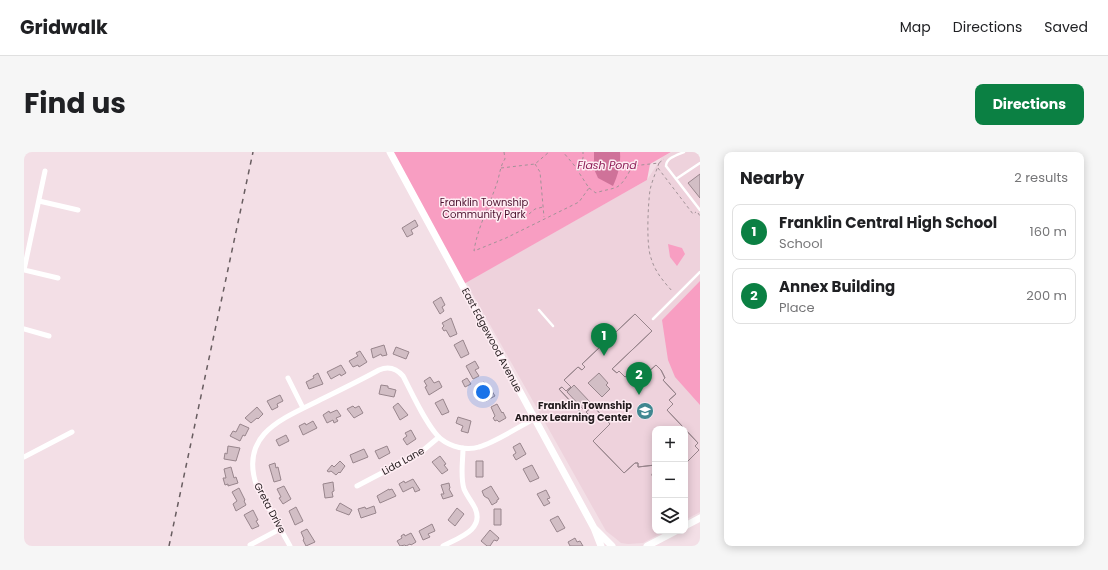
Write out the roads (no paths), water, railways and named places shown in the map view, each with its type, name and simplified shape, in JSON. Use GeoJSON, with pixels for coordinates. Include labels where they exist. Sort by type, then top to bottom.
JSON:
{"type":"FeatureCollection","features":[{"type":"Feature","properties":{"kind":"main road","name":"East Edgewood Avenue"},"geometry":{"type":"LineString","coordinates":[[390,152],[594,528]]}},
{"type":"Feature","properties":{"kind":"main road"},"geometry":{"type":"LineString","coordinates":[[688,524],[700,518]]}},
{"type":"Feature","properties":{"kind":"main road"},"geometry":{"type":"LineString","coordinates":[[594,528],[601,546]]}},
{"type":"Feature","properties":{"kind":"main road"},"geometry":{"type":"LineString","coordinates":[[594,528],[612,546]]}},
{"type":"Feature","properties":{"kind":"main road"},"geometry":{"type":"LineString","coordinates":[[648,546],[670,534]]}},
{"type":"Feature","properties":{"kind":"street"},"geometry":{"type":"LineString","coordinates":[[45,171],[24,270],[58,278]]}},
{"type":"Feature","properties":{"kind":"street"},"geometry":{"type":"LineString","coordinates":[[39,201],[78,210]]}},
{"type":"Feature","properties":{"kind":"street"},"geometry":{"type":"LineString","coordinates":[[24,329],[49,336]]}},
{"type":"Feature","properties":{"kind":"street","name":"Greta Drive"},"geometry":{"type":"LineString","coordinates":[[290,546],[255,482],[252,468],[253,455],[259,439],[267,430],[279,421],[378,370],[390,368],[403,376],[433,430],[439,437]]}},
{"type":"Feature","properties":{"kind":"street"},"geometry":{"type":"LineString","coordinates":[[288,378],[303,408]]}},
{"type":"Feature","properties":{"kind":"street"},"geometry":{"type":"LineString","coordinates":[[439,437],[449,444],[463,448],[474,448],[484,445],[534,419]]}},
{"type":"Feature","properties":{"kind":"street"},"geometry":{"type":"LineString","coordinates":[[24,457],[72,432]]}},
{"type":"Feature","properties":{"kind":"street","name":"Lida Lane"},"geometry":{"type":"LineString","coordinates":[[357,486],[420,453],[439,437]]}},
{"type":"Feature","properties":{"kind":"street"},"geometry":{"type":"LineString","coordinates":[[443,546],[469,533],[476,523],[477,518],[475,508],[464,489],[462,476],[463,448]]}},
{"type":"Feature","properties":{"kind":"street"},"geometry":{"type":"LineString","coordinates":[[250,545],[280,529]]}},
{"type":"Feature","properties":{"kind":"lane"},"geometry":{"type":"LineString","coordinates":[[684,152],[668,160],[666,163],[667,169],[700,210]]}},
{"type":"Feature","properties":{"kind":"lane"},"geometry":{"type":"LineString","coordinates":[[676,179],[700,163]]}},
{"type":"Feature","properties":{"kind":"lane"},"geometry":{"type":"LineString","coordinates":[[653,319],[700,272]]}},
{"type":"Feature","properties":{"kind":"lane"},"geometry":{"type":"LineString","coordinates":[[539,310],[553,326]]}},
{"type":"Feature","properties":{"kind":"water","name":"Flash Pond"},"geometry":{"type":"Polygon","coordinates":[[[594,152],[620,152],[619,169],[613,186],[598,178],[594,169],[594,152]]]}},
{"type":"Feature","properties":{"kind":"railway"},"geometry":{"type":"LineString","coordinates":[[169,546],[253,152]]}},
{"type":"Feature","properties":{"kind":"place","name":"Franklin Central High School"},"geometry":{"type":"Point","coordinates":[604,356]}},
{"type":"Feature","properties":{"kind":"place","name":"Annex Building"},"geometry":{"type":"Point","coordinates":[639,395]}},
{"type":"Feature","properties":{"kind":"place","name":"Franklin Township Annex Learning Center"},"geometry":{"type":"Point","coordinates":[645,411]}},
{"type":"Feature","properties":{"kind":"park label","name":"Franklin Township Community Park"},"geometry":{"type":"Point","coordinates":[484,208]}}]}
